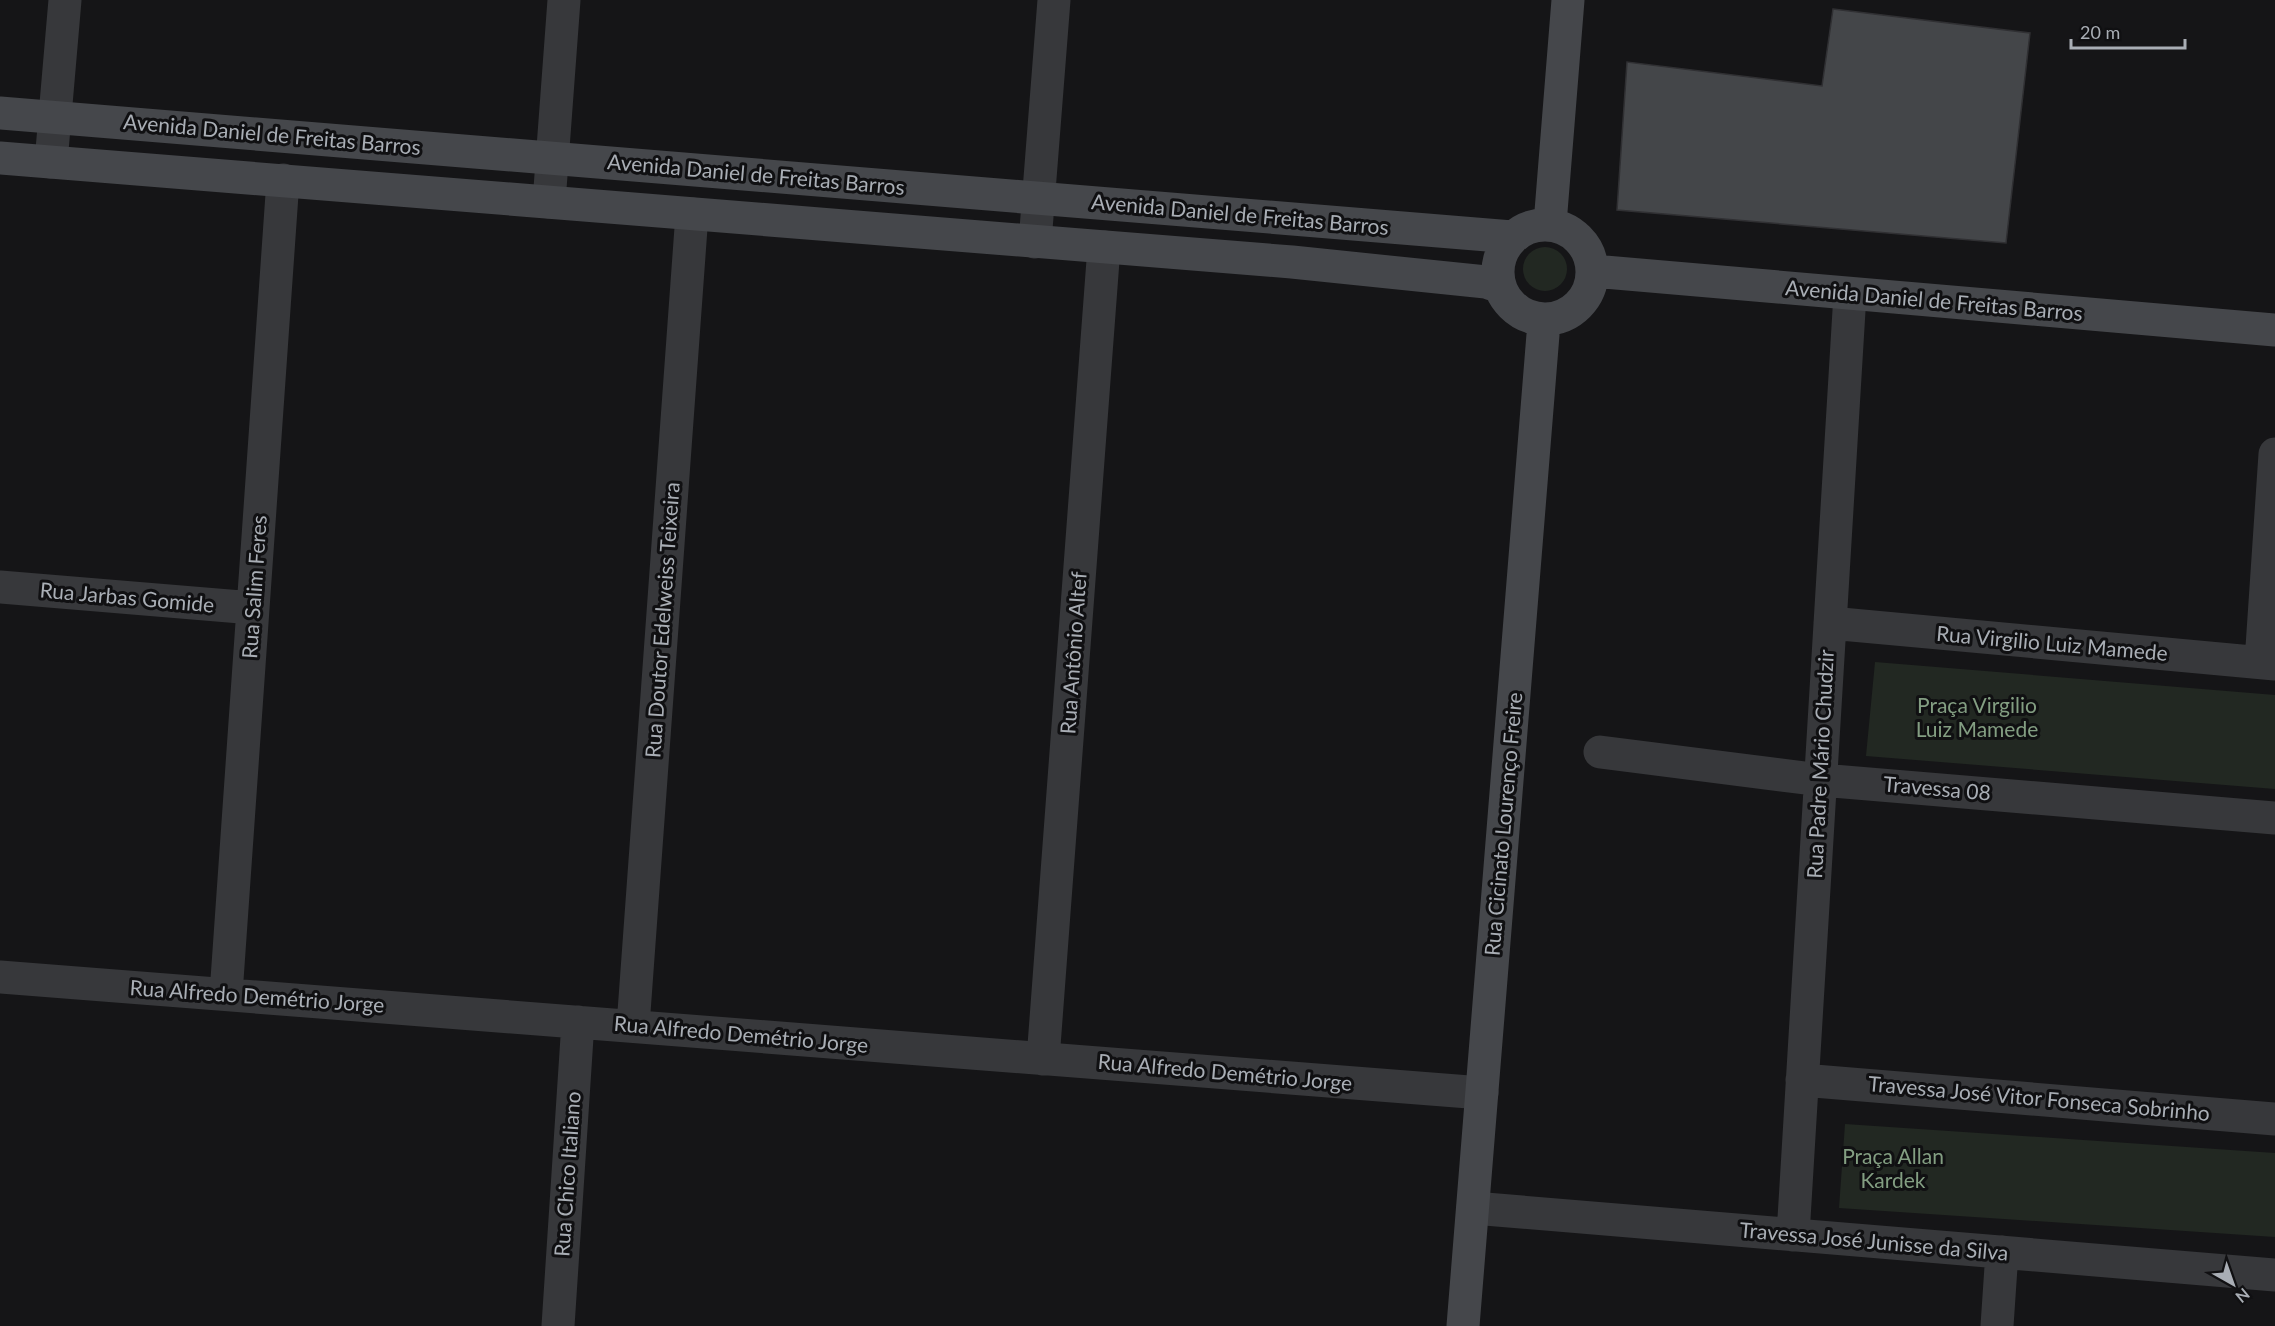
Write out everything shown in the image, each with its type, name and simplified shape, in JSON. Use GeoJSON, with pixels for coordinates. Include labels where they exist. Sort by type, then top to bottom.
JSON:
{"type":"FeatureCollection","features":[{"type":"Feature","properties":{"kind":"street"},"geometry":{"type":"LineString","coordinates":[[51,162],[65,0]]}},
{"type":"Feature","properties":{"kind":"street"},"geometry":{"type":"LineString","coordinates":[[549,202],[564,0]]}},
{"type":"Feature","properties":{"kind":"street"},"geometry":{"type":"LineString","coordinates":[[1035,242],[1054,0]]}},
{"type":"Feature","properties":{"kind":"street"},"geometry":{"type":"LineString","coordinates":[[1512,237],[1498,260],[1497,286],[1515,311],[1544,322],[1569,314],[1587,296],[1593,271],[1587,249],[1571,232],[1550,224],[1568,0]]}},
{"type":"Feature","properties":{"kind":"street","name":"Avenida Daniel de Freitas Barros"},"geometry":{"type":"LineString","coordinates":[[0,113],[1512,237],[1523,229],[1550,224]]}},
{"type":"Feature","properties":{"kind":"street","name":"Avenida Daniel de Freitas Barros"},"geometry":{"type":"LineString","coordinates":[[0,158],[1292,262],[1486,282],[1497,286]]}},
{"type":"Feature","properties":{"kind":"street","name":"Rua Salim Feres"},"geometry":{"type":"LineString","coordinates":[[226,994],[283,180]]}},
{"type":"Feature","properties":{"kind":"street","name":"Rua Doutor Edelweiss Teixeira"},"geometry":{"type":"LineString","coordinates":[[633,1026],[692,214]]}},
{"type":"Feature","properties":{"kind":"street","name":"Rua Antônio Altef"},"geometry":{"type":"LineString","coordinates":[[1043,1059],[1104,247]]}},
{"type":"Feature","properties":{"kind":"street","name":"Avenida Daniel de Freitas Barros"},"geometry":{"type":"LineString","coordinates":[[1593,271],[2275,330]]}},
{"type":"Feature","properties":{"kind":"street","name":"Rua Padre Mário Chudzir"},"geometry":{"type":"LineString","coordinates":[[1793,1235],[1850,294]]}},
{"type":"Feature","properties":{"kind":"street","name":"Rua Cicinato Lourenço Freire"},"geometry":{"type":"LineString","coordinates":[[1463,1326],[1544,322]]}},
{"type":"Feature","properties":{"kind":"street"},"geometry":{"type":"LineString","coordinates":[[2268,663],[2275,454]]}},
{"type":"Feature","properties":{"kind":"street","name":"Rua Jarbas Gomide"},"geometry":{"type":"LineString","coordinates":[[0,587],[253,608]]}},
{"type":"Feature","properties":{"kind":"street","name":"Rua Virgilio Luiz Mamede"},"geometry":{"type":"LineString","coordinates":[[1830,623],[2268,663]]}},
{"type":"Feature","properties":{"kind":"street","name":"Travessa 08"},"geometry":{"type":"LineString","coordinates":[[1600,752],[1821,780],[2275,818]]}},
{"type":"Feature","properties":{"kind":"street","name":"Rua Alfredo Demétrio Jorge"},"geometry":{"type":"LineString","coordinates":[[0,977],[1482,1093]]}},
{"type":"Feature","properties":{"kind":"street","name":"Rua Chico Italiano"},"geometry":{"type":"LineString","coordinates":[[558,1326],[578,1022]]}},
{"type":"Feature","properties":{"kind":"street","name":"Travessa José Vitor Fonseca Sobrinho"},"geometry":{"type":"LineString","coordinates":[[1802,1080],[2275,1119]]}},
{"type":"Feature","properties":{"kind":"street","name":"Travessa José Junisse da Silva"},"geometry":{"type":"LineString","coordinates":[[1473,1208],[2275,1275]]}},
{"type":"Feature","properties":{"kind":"street"},"geometry":{"type":"LineString","coordinates":[[1997,1326],[2002,1252]]}},
{"type":"Feature","properties":{"kind":"green space"},"geometry":{"type":"Polygon","coordinates":[[[1545,247],[1561,253],[1567,269],[1561,285],[1545,291],[1529,285],[1523,269],[1529,253],[1545,247]]]}},
{"type":"Feature","properties":{"kind":"green space","name":"Praça Virgilio Luiz Mamede"},"geometry":{"type":"Polygon","coordinates":[[[1875,662],[2275,695],[2275,789],[1866,756],[1875,662]]]}},
{"type":"Feature","properties":{"kind":"green space","name":"Praça Allan Kardek"},"geometry":{"type":"Polygon","coordinates":[[[1845,1124],[2275,1153],[2275,1237],[1839,1208],[1845,1124]]]}},
{"type":"Feature","properties":{"kind":"building"},"geometry":{"type":"Polygon","coordinates":[[[1833,9],[2030,33],[2006,243],[1617,210],[1627,62],[1822,86],[1833,9]]]}}]}
